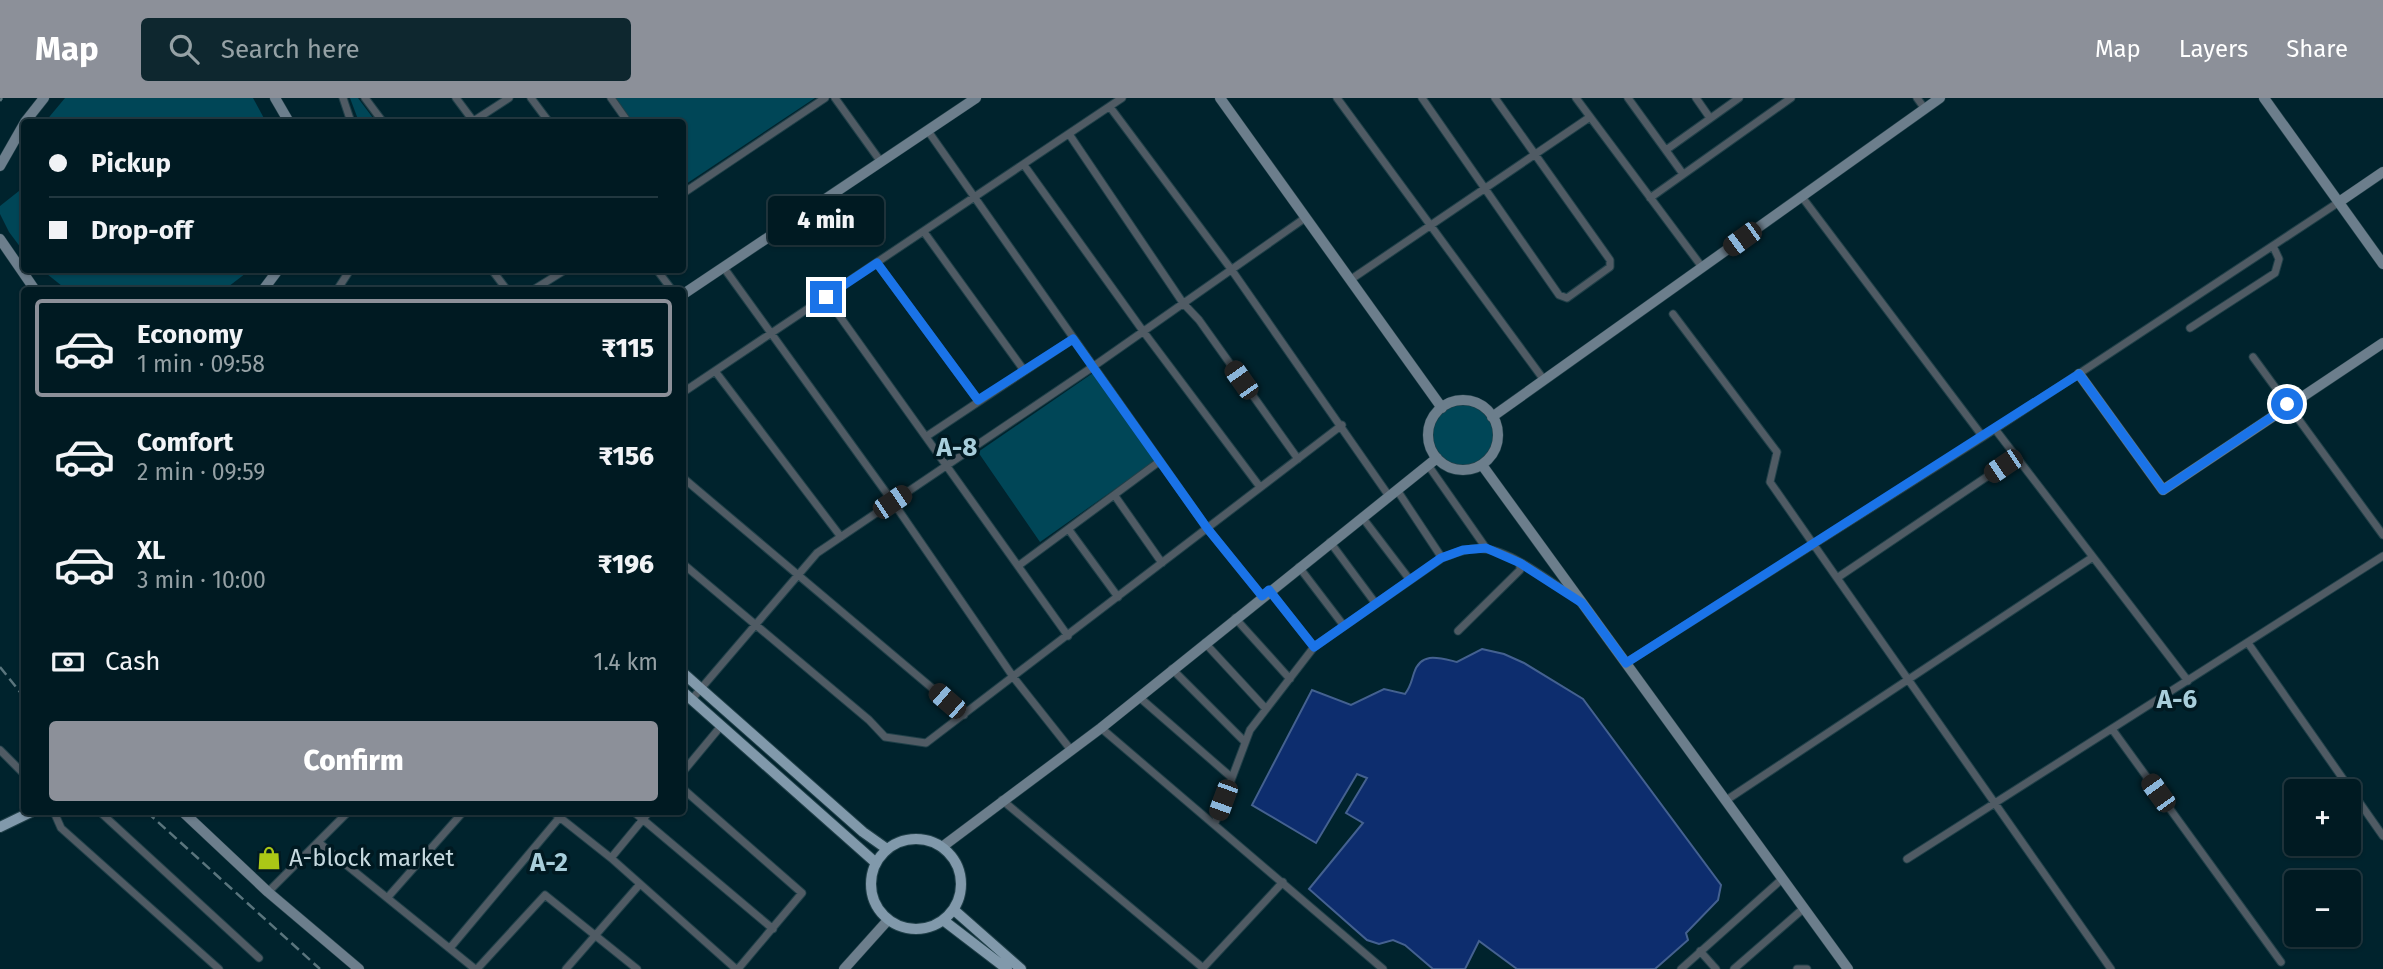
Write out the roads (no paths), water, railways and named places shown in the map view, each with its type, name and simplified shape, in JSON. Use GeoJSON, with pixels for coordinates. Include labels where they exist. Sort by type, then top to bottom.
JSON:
{"type":"FeatureCollection","features":[{"type":"Feature","properties":{"kind":"main road"},"geometry":{"type":"LineString","coordinates":[[686,675],[863,832],[887,849]]}},
{"type":"Feature","properties":{"kind":"main road"},"geometry":{"type":"LineString","coordinates":[[686,694],[876,863]]}},
{"type":"Feature","properties":{"kind":"main road"},"geometry":{"type":"LineString","coordinates":[[0,827],[25,815]]}},
{"type":"Feature","properties":{"kind":"main road"},"geometry":{"type":"LineString","coordinates":[[913,839],[926,840],[942,847],[959,869],[962,883],[954,910],[943,920],[917,929],[902,927],[888,920],[879,911],[871,887],[876,863],[887,849],[913,839]]}},
{"type":"Feature","properties":{"kind":"main road"},"geometry":{"type":"LineString","coordinates":[[954,910],[1021,969]]}},
{"type":"Feature","properties":{"kind":"main road"},"geometry":{"type":"LineString","coordinates":[[943,920],[1007,969]]}},
{"type":"Feature","properties":{"kind":"street"},"geometry":{"type":"LineString","coordinates":[[28,119],[44,98]]}},
{"type":"Feature","properties":{"kind":"street"},"geometry":{"type":"LineString","coordinates":[[275,98],[287,119]]}},
{"type":"Feature","properties":{"kind":"street"},"geometry":{"type":"LineString","coordinates":[[343,98],[350,119]]}},
{"type":"Feature","properties":{"kind":"street"},"geometry":{"type":"LineString","coordinates":[[365,98],[381,119]]}},
{"type":"Feature","properties":{"kind":"street"},"geometry":{"type":"LineString","coordinates":[[456,98],[471,119]]}},
{"type":"Feature","properties":{"kind":"street"},"geometry":{"type":"LineString","coordinates":[[478,119],[509,98]]}},
{"type":"Feature","properties":{"kind":"street"},"geometry":{"type":"LineString","coordinates":[[531,98],[547,119]]}},
{"type":"Feature","properties":{"kind":"street"},"geometry":{"type":"LineString","coordinates":[[611,98],[626,119]]}},
{"type":"Feature","properties":{"kind":"street"},"geometry":{"type":"LineString","coordinates":[[686,191],[825,98]]}},
{"type":"Feature","properties":{"kind":"street"},"geometry":{"type":"LineString","coordinates":[[835,98],[881,162]]}},
{"type":"Feature","properties":{"kind":"street"},"geometry":{"type":"LineString","coordinates":[[686,292],[976,98]]}},
{"type":"Feature","properties":{"kind":"street"},"geometry":{"type":"LineString","coordinates":[[686,390],[1122,98]]}},
{"type":"Feature","properties":{"kind":"street"},"geometry":{"type":"LineString","coordinates":[[1220,98],[1442,408]]}},
{"type":"Feature","properties":{"kind":"street"},"geometry":{"type":"LineString","coordinates":[[1337,98],[1544,380]]}},
{"type":"Feature","properties":{"kind":"street"},"geometry":{"type":"LineString","coordinates":[[1422,98],[1559,295],[1567,299],[1610,267],[1610,260],[1495,98]]}},
{"type":"Feature","properties":{"kind":"street"},"geometry":{"type":"LineString","coordinates":[[1576,98],[1702,267]]}},
{"type":"Feature","properties":{"kind":"street"},"geometry":{"type":"LineString","coordinates":[[1628,98],[1683,174]]}},
{"type":"Feature","properties":{"kind":"street"},"geometry":{"type":"LineString","coordinates":[[1696,98],[1710,118]]}},
{"type":"Feature","properties":{"kind":"street"},"geometry":{"type":"LineString","coordinates":[[1666,150],[1739,98]]}},
{"type":"Feature","properties":{"kind":"street"},"geometry":{"type":"LineString","coordinates":[[1650,198],[1791,98]]}},
{"type":"Feature","properties":{"kind":"street"},"geometry":{"type":"LineString","coordinates":[[1917,98],[1925,109]]}},
{"type":"Feature","properties":{"kind":"street"},"geometry":{"type":"LineString","coordinates":[[1492,417],[1940,98]]}},
{"type":"Feature","properties":{"kind":"street"},"geometry":{"type":"LineString","coordinates":[[2264,98],[2339,202],[2379,251],[2383,264]]}},
{"type":"Feature","properties":{"kind":"street"},"geometry":{"type":"LineString","coordinates":[[1110,107],[1441,558]]}},
{"type":"Feature","properties":{"kind":"street"},"geometry":{"type":"LineString","coordinates":[[1350,280],[1590,117]]}},
{"type":"Feature","properties":{"kind":"street"},"geometry":{"type":"LineString","coordinates":[[0,166],[21,130]]}},
{"type":"Feature","properties":{"kind":"street"},"geometry":{"type":"LineString","coordinates":[[928,131],[1207,528],[1314,647]]}},
{"type":"Feature","properties":{"kind":"street"},"geometry":{"type":"LineString","coordinates":[[1069,134],[1183,303],[1199,320],[1297,460]]}},
{"type":"Feature","properties":{"kind":"street"},"geometry":{"type":"LineString","coordinates":[[1024,164],[1143,331],[1261,487]]}},
{"type":"Feature","properties":{"kind":"street"},"geometry":{"type":"LineString","coordinates":[[1626,663],[1983,437],[2383,172]]}},
{"type":"Feature","properties":{"kind":"street"},"geometry":{"type":"LineString","coordinates":[[1802,197],[1983,437]]}},
{"type":"Feature","properties":{"kind":"street"},"geometry":{"type":"LineString","coordinates":[[692,699],[795,575],[817,553],[1094,366],[1305,218]]}},
{"type":"Feature","properties":{"kind":"street"},"geometry":{"type":"LineString","coordinates":[[925,232],[1023,369]]}},
{"type":"Feature","properties":{"kind":"street"},"geometry":{"type":"LineString","coordinates":[[0,239],[21,270]]}},
{"type":"Feature","properties":{"kind":"street"},"geometry":{"type":"LineString","coordinates":[[2190,328],[2275,273],[2279,259],[2273,246]]}},
{"type":"Feature","properties":{"kind":"street"},"geometry":{"type":"LineString","coordinates":[[877,263],[978,400]]}},
{"type":"Feature","properties":{"kind":"street"},"geometry":{"type":"LineString","coordinates":[[724,268],[1014,678],[1071,750]]}},
{"type":"Feature","properties":{"kind":"street"},"geometry":{"type":"LineString","coordinates":[[538,287],[560,273]]}},
{"type":"Feature","properties":{"kind":"street"},"geometry":{"type":"LineString","coordinates":[[659,273],[671,287]]}},
{"type":"Feature","properties":{"kind":"street"},"geometry":{"type":"LineString","coordinates":[[826,297],[1068,636]]}},
{"type":"Feature","properties":{"kind":"street"},"geometry":{"type":"LineString","coordinates":[[1673,314],[1777,452],[1770,482],[2111,969]]}},
{"type":"Feature","properties":{"kind":"street"},"geometry":{"type":"LineString","coordinates":[[927,436],[1023,369],[1073,339]]}},
{"type":"Feature","properties":{"kind":"street"},"geometry":{"type":"LineString","coordinates":[[2079,374],[2163,490],[2383,343]]}},
{"type":"Feature","properties":{"kind":"street"},"geometry":{"type":"LineString","coordinates":[[2253,357],[2383,535]]}},
{"type":"Feature","properties":{"kind":"street"},"geometry":{"type":"LineString","coordinates":[[715,371],[841,537]]}},
{"type":"Feature","properties":{"kind":"street"},"geometry":{"type":"LineString","coordinates":[[1453,402],[1472,402],[1492,417],[1497,429],[1497,443],[1492,455],[1482,465],[1458,470],[1437,458],[1430,447],[1429,429],[1442,408],[1453,402]]}},
{"type":"Feature","properties":{"kind":"street"},"geometry":{"type":"LineString","coordinates":[[686,566],[869,720],[885,737],[926,743],[1342,425]]}},
{"type":"Feature","properties":{"kind":"street"},"geometry":{"type":"LineString","coordinates":[[1995,429],[2188,681]]}},
{"type":"Feature","properties":{"kind":"street"},"geometry":{"type":"LineString","coordinates":[[1837,578],[2016,457]]}},
{"type":"Feature","properties":{"kind":"street"},"geometry":{"type":"LineString","coordinates":[[942,847],[1101,728],[1437,458]]}},
{"type":"Feature","properties":{"kind":"street"},"geometry":{"type":"LineString","coordinates":[[1018,566],[1160,461]]}},
{"type":"Feature","properties":{"kind":"street"},"geometry":{"type":"LineString","coordinates":[[1428,465],[1486,548]]}},
{"type":"Feature","properties":{"kind":"street"},"geometry":{"type":"LineString","coordinates":[[1482,465],[1847,969]]}},
{"type":"Feature","properties":{"kind":"street"},"geometry":{"type":"LineString","coordinates":[[686,480],[964,715]]}},
{"type":"Feature","properties":{"kind":"street"},"geometry":{"type":"LineString","coordinates":[[1115,496],[1161,563]]}},
{"type":"Feature","properties":{"kind":"street"},"geometry":{"type":"LineString","coordinates":[[1362,517],[1410,580]]}},
{"type":"Feature","properties":{"kind":"street"},"geometry":{"type":"LineString","coordinates":[[1069,530],[1118,597]]}},
{"type":"Feature","properties":{"kind":"street"},"geometry":{"type":"LineString","coordinates":[[1330,542],[1376,604]]}},
{"type":"Feature","properties":{"kind":"street"},"geometry":{"type":"LineString","coordinates":[[1215,823],[1250,730],[1314,647],[1441,558],[1463,550],[1486,548],[1520,563],[1582,603]]}},
{"type":"Feature","properties":{"kind":"street"},"geometry":{"type":"LineString","coordinates":[[1725,802],[2093,556]]}},
{"type":"Feature","properties":{"kind":"street"},"geometry":{"type":"LineString","coordinates":[[1907,859],[2383,556]]}},
{"type":"Feature","properties":{"kind":"street"},"geometry":{"type":"LineString","coordinates":[[1458,631],[1520,570],[1520,563]]}},
{"type":"Feature","properties":{"kind":"street"},"geometry":{"type":"LineString","coordinates":[[1299,567],[1344,626]]}},
{"type":"Feature","properties":{"kind":"street"},"geometry":{"type":"LineString","coordinates":[[1235,618],[1290,679]]}},
{"type":"Feature","properties":{"kind":"street"},"geometry":{"type":"LineString","coordinates":[[1205,643],[1266,709]]}},
{"type":"Feature","properties":{"kind":"street"},"geometry":{"type":"LineString","coordinates":[[2248,643],[2383,836]]}},
{"type":"Feature","properties":{"kind":"street"},"geometry":{"type":"LineString","coordinates":[[1172,669],[1245,742]]}},
{"type":"Feature","properties":{"kind":"street"},"geometry":{"type":"LineString","coordinates":[[1139,697],[1231,777]]}},
{"type":"Feature","properties":{"kind":"street"},"geometry":{"type":"LineString","coordinates":[[686,768],[721,726]]}},
{"type":"Feature","properties":{"kind":"street"},"geometry":{"type":"LineString","coordinates":[[1101,728],[1384,969]]}},
{"type":"Feature","properties":{"kind":"street"},"geometry":{"type":"LineString","coordinates":[[2112,729],[2281,962]]}},
{"type":"Feature","properties":{"kind":"street"},"geometry":{"type":"LineString","coordinates":[[0,750],[21,771]]}},
{"type":"Feature","properties":{"kind":"street"},"geometry":{"type":"LineString","coordinates":[[450,948],[556,815],[611,858],[737,969],[802,893],[686,792]]}},
{"type":"Feature","properties":{"kind":"street"},"geometry":{"type":"LineString","coordinates":[[1002,800],[1203,968],[1283,882]]}},
{"type":"Feature","properties":{"kind":"street"},"geometry":{"type":"LineString","coordinates":[[55,815],[61,828],[219,969]]}},
{"type":"Feature","properties":{"kind":"street"},"geometry":{"type":"LineString","coordinates":[[103,815],[259,958]]}},
{"type":"Feature","properties":{"kind":"street"},"geometry":{"type":"LineString","coordinates":[[186,815],[268,892],[359,969]]}},
{"type":"Feature","properties":{"kind":"street"},"geometry":{"type":"LineString","coordinates":[[268,892],[345,815]]}},
{"type":"Feature","properties":{"kind":"street"},"geometry":{"type":"LineString","coordinates":[[388,897],[460,815]]}},
{"type":"Feature","properties":{"kind":"street"},"geometry":{"type":"LineString","coordinates":[[637,815],[773,929]]}},
{"type":"Feature","properties":{"kind":"street"},"geometry":{"type":"LineString","coordinates":[[611,858],[646,815]]}},
{"type":"Feature","properties":{"kind":"street"},"geometry":{"type":"LineString","coordinates":[[318,842],[476,969],[545,895],[637,969]]}},
{"type":"Feature","properties":{"kind":"street"},"geometry":{"type":"LineString","coordinates":[[1681,969],[1782,878]]}},
{"type":"Feature","properties":{"kind":"street"},"geometry":{"type":"LineString","coordinates":[[566,969],[640,884]]}},
{"type":"Feature","properties":{"kind":"street"},"geometry":{"type":"LineString","coordinates":[[1734,969],[1804,908]]}},
{"type":"Feature","properties":{"kind":"street"},"geometry":{"type":"LineString","coordinates":[[844,969],[888,920]]}},
{"type":"Feature","properties":{"kind":"street"},"geometry":{"type":"LineString","coordinates":[[1700,951],[1716,969]]}},
{"type":"Feature","properties":{"kind":"street"},"geometry":{"type":"LineString","coordinates":[[1797,969],[1807,969]]}},
{"type":"Feature","properties":{"kind":"water"},"geometry":{"type":"Polygon","coordinates":[[[1482,649],[1504,654],[1524,663],[1583,699],[1721,885],[1718,900],[1686,933],[1688,940],[1655,969],[1517,969],[1479,941],[1465,969],[1433,969],[1405,945],[1393,940],[1379,944],[1367,940],[1309,889],[1363,823],[1346,813],[1367,778],[1357,774],[1316,843],[1252,805],[1312,690],[1351,705],[1384,689],[1405,694],[1421,661],[1432,658],[1457,662],[1482,649]]]}},
{"type":"Feature","properties":{"kind":"railway"},"geometry":{"type":"LineString","coordinates":[[0,667],[21,693]]}},
{"type":"Feature","properties":{"kind":"railway"},"geometry":{"type":"LineString","coordinates":[[150,815],[320,969]]}},
{"type":"Feature","properties":{"kind":"place","name":"A-block market"},"geometry":{"type":"Point","coordinates":[269,858]}},
{"type":"Feature","properties":{"kind":"district","name":"A-8"},"geometry":{"type":"Point","coordinates":[957,447]}},
{"type":"Feature","properties":{"kind":"district","name":"A-6"},"geometry":{"type":"Point","coordinates":[2177,699]}},
{"type":"Feature","properties":{"kind":"district","name":"A-2"},"geometry":{"type":"Point","coordinates":[549,862]}}]}
